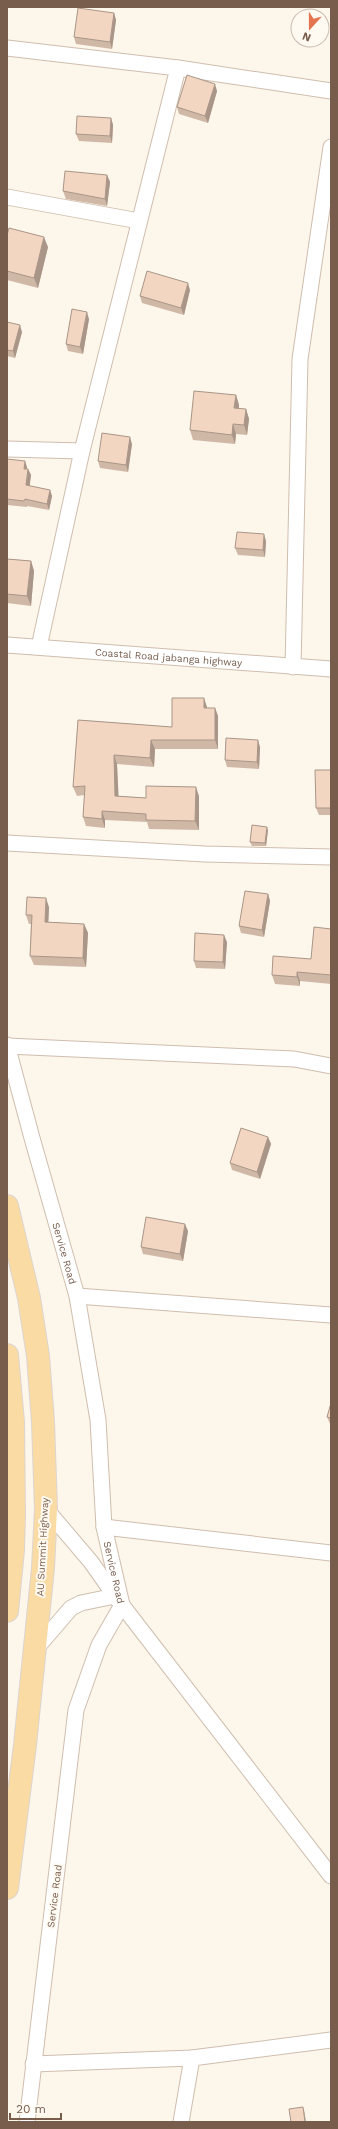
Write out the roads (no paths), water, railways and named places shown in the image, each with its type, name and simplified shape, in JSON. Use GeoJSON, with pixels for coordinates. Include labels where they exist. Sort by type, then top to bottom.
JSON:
{"type":"FeatureCollection","features":[{"type":"Feature","properties":{"kind":"main road","name":"AU Summit Highway"},"geometry":{"type":"LineString","coordinates":[[7,1206],[29,1298],[38,1356],[43,1422],[46,1509],[43,1568],[7,1888]]}},
{"type":"Feature","properties":{"kind":"main road"},"geometry":{"type":"LineString","coordinates":[[7,1355],[13,1550],[7,1605]]}},
{"type":"Feature","properties":{"kind":"street"},"geometry":{"type":"LineString","coordinates":[[7,48],[178,68],[331,91]]}},
{"type":"Feature","properties":{"kind":"street"},"geometry":{"type":"LineString","coordinates":[[39,647],[82,451],[178,68]]}},
{"type":"Feature","properties":{"kind":"street"},"geometry":{"type":"LineString","coordinates":[[293,667],[300,359],[331,147]]}},
{"type":"Feature","properties":{"kind":"street"},"geometry":{"type":"LineString","coordinates":[[7,197],[139,221]]}},
{"type":"Feature","properties":{"kind":"street"},"geometry":{"type":"LineString","coordinates":[[7,449],[82,451]]}},
{"type":"Feature","properties":{"kind":"street","name":"Coastal Road jabanga highway"},"geometry":{"type":"LineString","coordinates":[[7,645],[331,669]]}},
{"type":"Feature","properties":{"kind":"street"},"geometry":{"type":"LineString","coordinates":[[7,843],[205,854],[331,857]]}},
{"type":"Feature","properties":{"kind":"street"},"geometry":{"type":"LineString","coordinates":[[7,1046],[294,1059],[331,1066]]}},
{"type":"Feature","properties":{"kind":"street","name":"Service Road"},"geometry":{"type":"LineString","coordinates":[[7,1046],[77,1296],[98,1420],[104,1527],[118,1600],[98,1645],[76,1710],[27,2122]]}},
{"type":"Feature","properties":{"kind":"street"},"geometry":{"type":"LineString","coordinates":[[77,1296],[331,1315]]}},
{"type":"Feature","properties":{"kind":"street"},"geometry":{"type":"LineString","coordinates":[[46,1509],[91,1562],[118,1600],[331,1876]]}},
{"type":"Feature","properties":{"kind":"street"},"geometry":{"type":"LineString","coordinates":[[104,1527],[331,1553]]}},
{"type":"Feature","properties":{"kind":"street"},"geometry":{"type":"LineString","coordinates":[[34,1651],[71,1608],[81,1603],[118,1600]]}},
{"type":"Feature","properties":{"kind":"street"},"geometry":{"type":"LineString","coordinates":[[33,2064],[192,2058],[331,2040]]}},
{"type":"Feature","properties":{"kind":"street"},"geometry":{"type":"LineString","coordinates":[[181,2122],[192,2058]]}}]}
